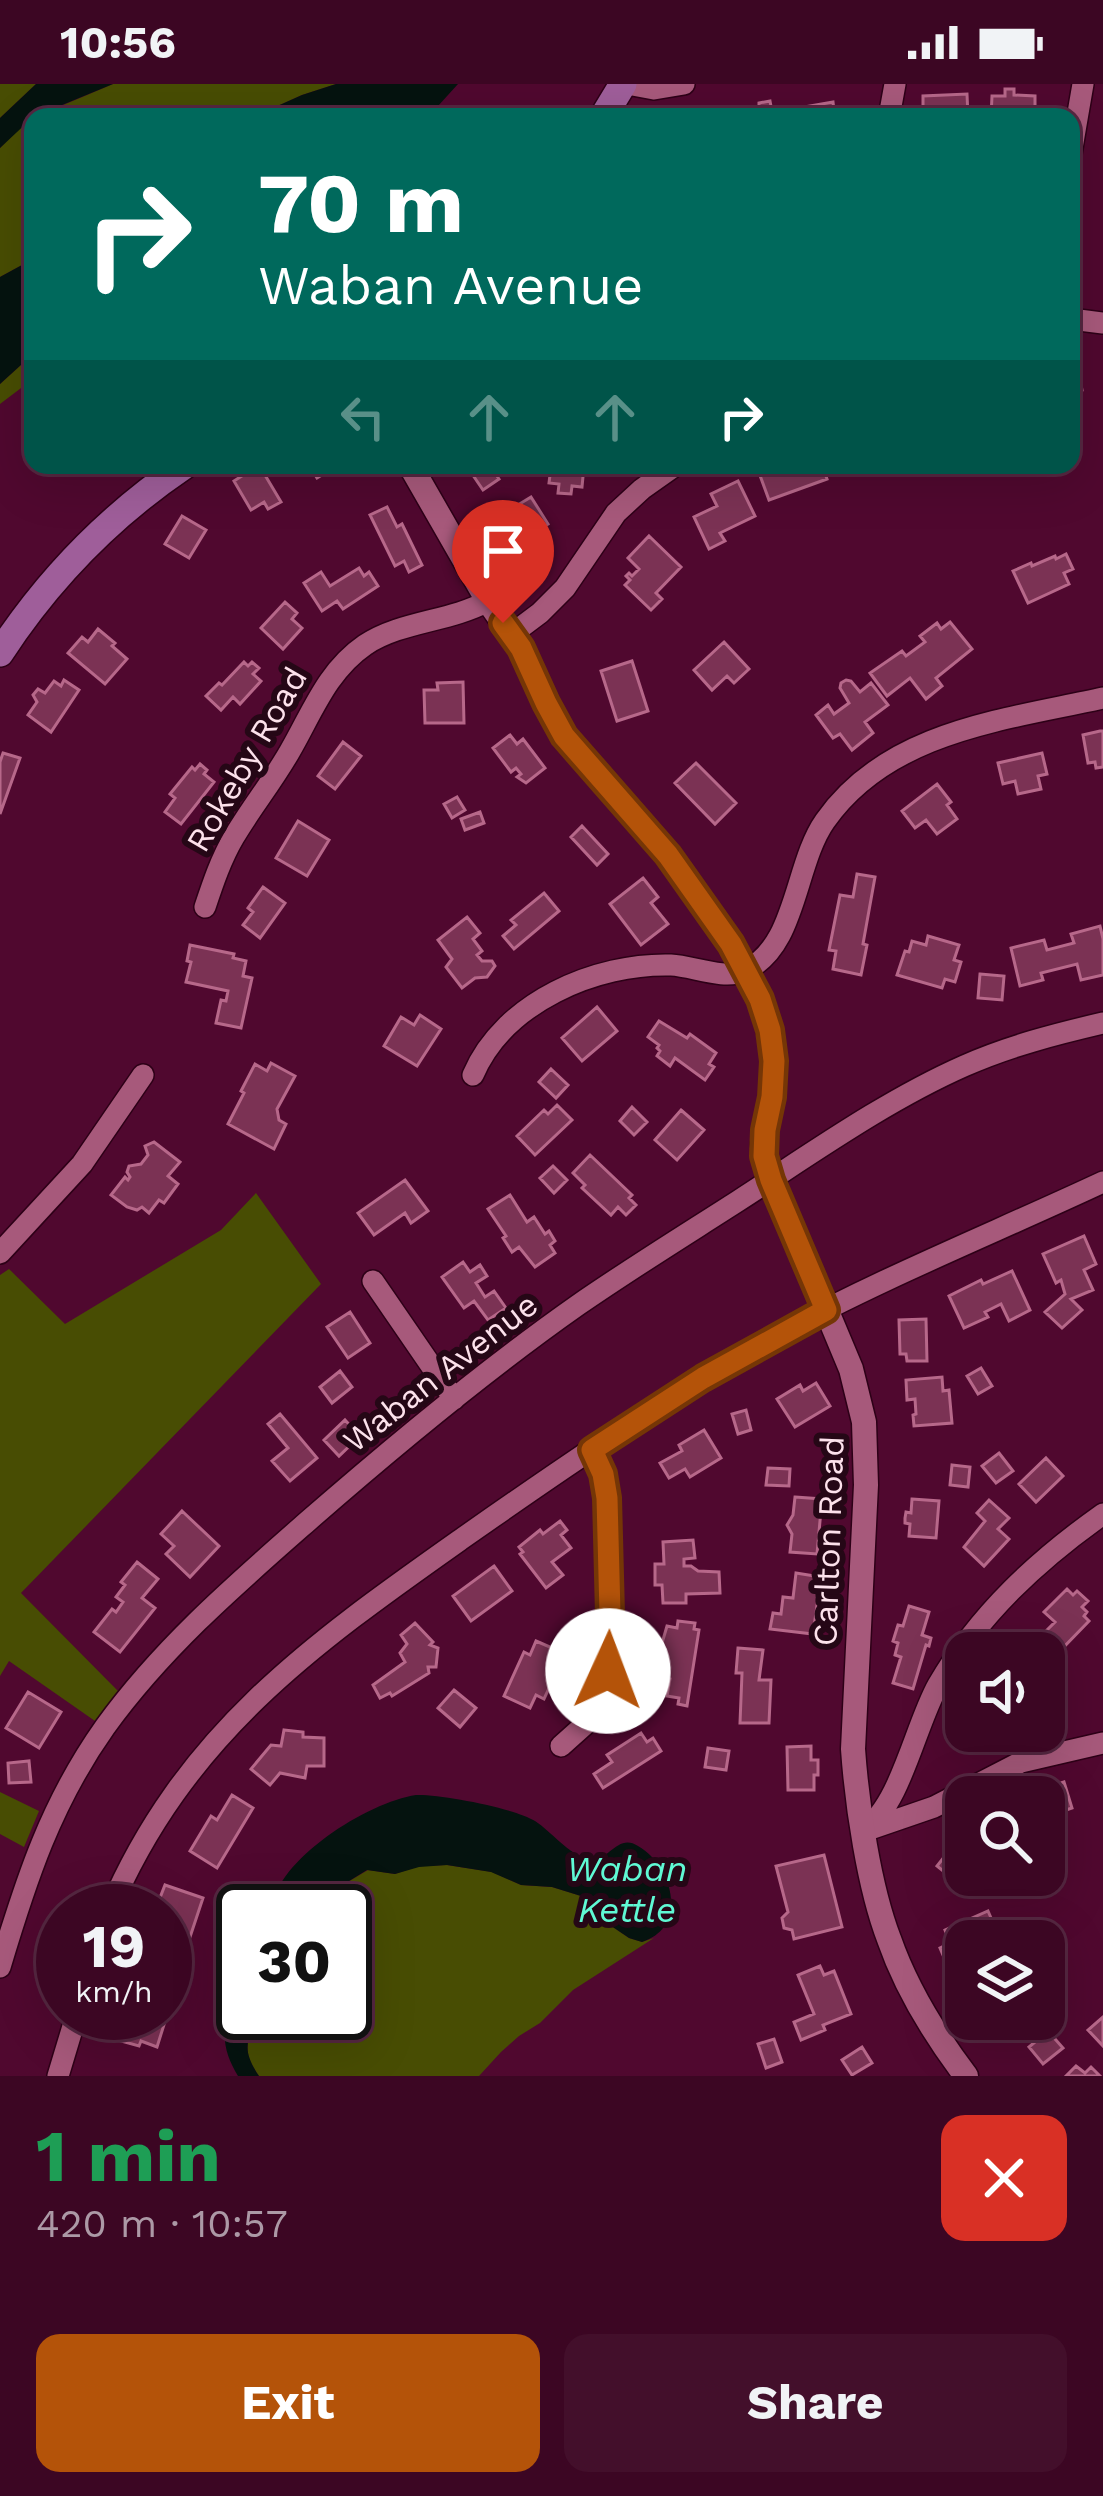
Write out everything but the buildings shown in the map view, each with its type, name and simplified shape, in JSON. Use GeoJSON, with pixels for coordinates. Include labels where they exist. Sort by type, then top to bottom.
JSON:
{"type":"FeatureCollection","features":[{"type":"Feature","properties":{"kind":"main road"},"geometry":{"type":"LineString","coordinates":[[0,653],[41,596],[93,539],[172,474]]}},
{"type":"Feature","properties":{"kind":"street"},"geometry":{"type":"LineString","coordinates":[[625,84],[654,89],[684,84]]}},
{"type":"Feature","properties":{"kind":"street","name":"Carlton Road"},"geometry":{"type":"LineString","coordinates":[[415,474],[512,634],[564,736],[668,855],[746,970],[766,1014],[774,1078],[763,1144],[771,1180],[856,1382],[866,1441],[853,1749],[877,1901],[893,1951],[933,2027],[966,2076]]}},
{"type":"Feature","properties":{"kind":"street"},"geometry":{"type":"LineString","coordinates":[[512,634],[565,588],[616,513],[663,474]]}},
{"type":"Feature","properties":{"kind":"street","name":"Rokeby Road"},"geometry":{"type":"LineString","coordinates":[[205,907],[233,838],[338,668],[375,639],[488,601]]}},
{"type":"Feature","properties":{"kind":"street"},"geometry":{"type":"LineString","coordinates":[[473,1075],[480,1059],[512,1024],[547,997],[584,980],[654,965],[731,974],[746,970],[780,936],[819,830],[838,805],[877,770],[912,749],[952,732],[1103,698]]}},
{"type":"Feature","properties":{"kind":"street","name":"Waban Avenue"},"geometry":{"type":"LineString","coordinates":[[0,1967],[52,1816],[77,1769],[125,1700],[220,1598],[387,1452],[577,1306],[900,1099],[964,1066],[1027,1042],[1103,1023]]}},
{"type":"Feature","properties":{"kind":"street"},"geometry":{"type":"LineString","coordinates":[[0,1253],[82,1164],[143,1075]]}},
{"type":"Feature","properties":{"kind":"street"},"geometry":{"type":"LineString","coordinates":[[122,1884],[171,1798],[210,1747],[253,1700],[364,1608],[703,1378],[826,1310],[1103,1183]]}},
{"type":"Feature","properties":{"kind":"street"},"geometry":{"type":"LineString","coordinates":[[373,1281],[454,1399]]}},
{"type":"Feature","properties":{"kind":"street"},"geometry":{"type":"LineString","coordinates":[[561,1746],[590,1720],[608,1671],[607,1498],[592,1450]]}},
{"type":"Feature","properties":{"kind":"street"},"geometry":{"type":"LineString","coordinates":[[864,1830],[885,1810],[927,1707],[958,1654],[1022,1578],[1103,1514]]}},
{"type":"Feature","properties":{"kind":"street"},"geometry":{"type":"LineString","coordinates":[[864,1830],[934,1807],[1021,1762],[1103,1743]]}},
{"type":"Feature","properties":{"kind":"street"},"geometry":{"type":"LineString","coordinates":[[58,2076],[69,2040]]}},
{"type":"Feature","properties":{"kind":"shaded area"},"geometry":{"type":"Polygon","coordinates":[[[0,84],[36,84],[0,118],[0,84]]]}},
{"type":"Feature","properties":{"kind":"shaded area"},"geometry":{"type":"Polygon","coordinates":[[[113,84],[336,84],[273,108],[56,108],[113,84]]]}},
{"type":"Feature","properties":{"kind":"shaded area"},"geometry":{"type":"Polygon","coordinates":[[[24,124],[24,264],[0,277],[0,148],[24,124]]]}},
{"type":"Feature","properties":{"kind":"shaded area"},"geometry":{"type":"Polygon","coordinates":[[[24,362],[24,386],[0,404],[0,384],[24,362]]]}},
{"type":"Feature","properties":{"kind":"shaded area"},"geometry":{"type":"Polygon","coordinates":[[[256,1193],[321,1284],[21,1593],[118,1691],[95,1721],[9,1661],[0,1676],[0,1275],[9,1269],[65,1324],[221,1230],[256,1193]]]}},
{"type":"Feature","properties":{"kind":"shaded area"},"geometry":{"type":"Polygon","coordinates":[[[0,1792],[39,1811],[24,1847],[0,1834],[0,1792]]]}},
{"type":"Feature","properties":{"kind":"shaded area"},"geometry":{"type":"Polygon","coordinates":[[[419,1866],[492,1872],[521,1885],[552,1887],[588,1900],[598,1917],[629,1938],[642,1942],[654,1938],[573,1990],[479,2076],[259,2076],[249,2058],[249,2040],[372,2040],[372,1884],[344,1884],[368,1870],[395,1874],[419,1866]]]}},
{"type":"Feature","properties":{"kind":"water"},"geometry":{"type":"Polygon","coordinates":[[[36,84],[113,84],[55,108],[24,108],[24,125],[0,148],[0,118],[36,84]]]}},
{"type":"Feature","properties":{"kind":"water"},"geometry":{"type":"Polygon","coordinates":[[[336,84],[458,84],[436,108],[273,108],[336,84]]]}},
{"type":"Feature","properties":{"kind":"water"},"geometry":{"type":"Polygon","coordinates":[[[24,264],[24,362],[0,384],[0,277],[24,264]]]}},
{"type":"Feature","properties":{"kind":"water","name":"Waban Kettle"},"geometry":{"type":"Polygon","coordinates":[[[416,1795],[442,1797],[511,1811],[588,1859],[624,1843],[638,1846],[667,1881],[671,1910],[666,1923],[642,1942],[598,1917],[581,1896],[447,1865],[395,1874],[367,1870],[344,1884],[281,1884],[327,1836],[396,1800],[416,1795]]]}},
{"type":"Feature","properties":{"kind":"water"},"geometry":{"type":"Polygon","coordinates":[[[225,2040],[249,2040],[250,2058],[259,2076],[238,2076],[225,2040]]]}},
{"type":"Feature","properties":{"kind":"route"},"geometry":{"type":"LineString","coordinates":[[503,623],[521,648],[564,736],[668,855],[731,944],[760,999],[774,1061],[764,1156],[826,1310],[703,1378],[592,1450],[607,1498],[608,1671]]}}]}
